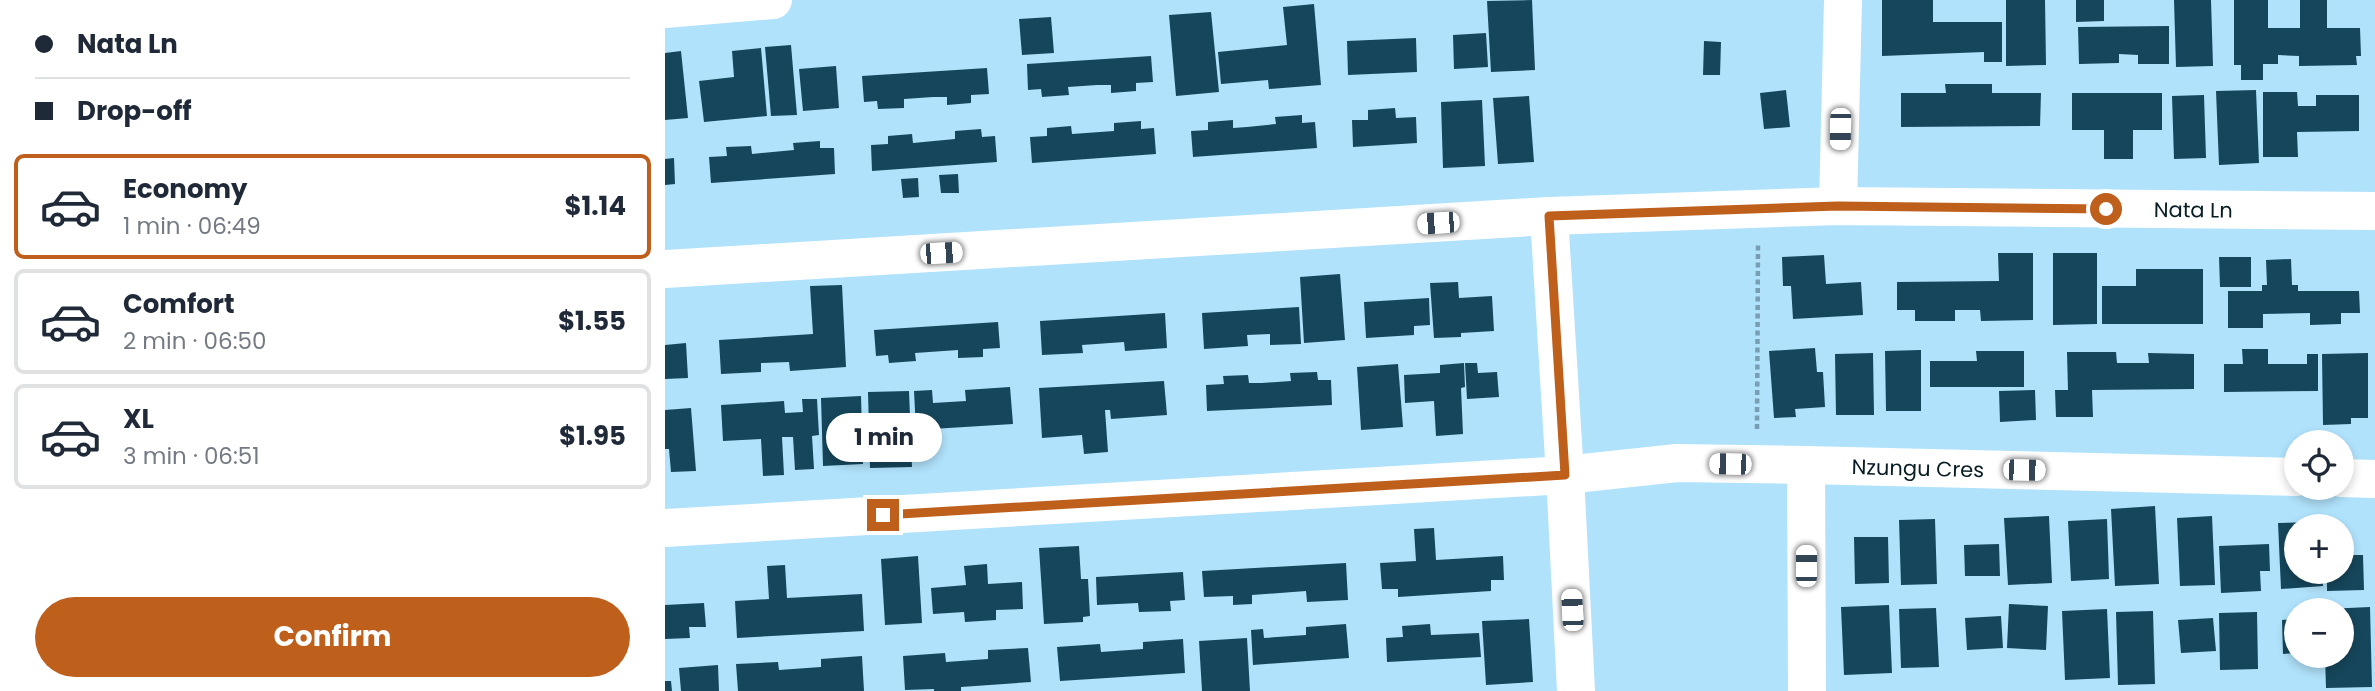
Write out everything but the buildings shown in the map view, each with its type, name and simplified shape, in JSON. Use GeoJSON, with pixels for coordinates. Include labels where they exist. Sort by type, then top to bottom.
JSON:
{"type":"FeatureCollection","features":[{"type":"Feature","properties":{"kind":"street"},"geometry":{"type":"LineString","coordinates":[[665,9],[772,0]]}},
{"type":"Feature","properties":{"kind":"street"},"geometry":{"type":"LineString","coordinates":[[1838,206],[1843,0]]}},
{"type":"Feature","properties":{"kind":"street","name":"Nata Ln"},"geometry":{"type":"LineString","coordinates":[[665,269],[1549,216],[1838,206],[2375,211]]}},
{"type":"Feature","properties":{"kind":"street"},"geometry":{"type":"LineString","coordinates":[[1549,216],[1576,691]]}},
{"type":"Feature","properties":{"kind":"street","name":"Nzungu Cres"},"geometry":{"type":"LineString","coordinates":[[665,528],[1565,475],[1677,463],[2284,477]]}},
{"type":"Feature","properties":{"kind":"street"},"geometry":{"type":"LineString","coordinates":[[1806,465],[1807,691]]}},
{"type":"Feature","properties":{"kind":"street"},"geometry":{"type":"LineString","coordinates":[[2354,478],[2375,479]]}},
{"type":"Feature","properties":{"kind":"path"},"geometry":{"type":"LineString","coordinates":[[1756,464],[1758,209]]}},
{"type":"Feature","properties":{"kind":"route"},"geometry":{"type":"LineString","coordinates":[[883,515],[1565,475],[1549,216],[1838,206],[2106,209]]}}]}
